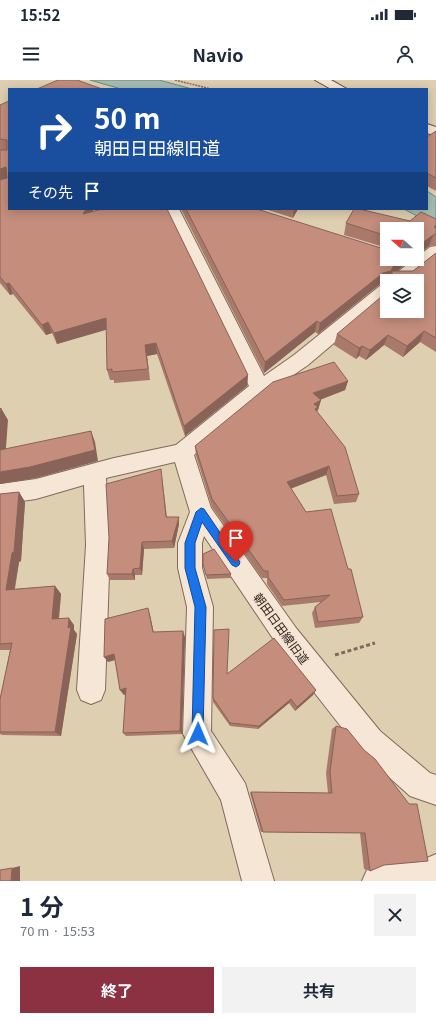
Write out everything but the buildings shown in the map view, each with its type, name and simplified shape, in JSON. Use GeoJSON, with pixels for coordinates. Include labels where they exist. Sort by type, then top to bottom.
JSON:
{"type":"FeatureCollection","features":[{"type":"Feature","properties":{"kind":"street"},"geometry":{"type":"LineString","coordinates":[[321,80],[339,88]]}},
{"type":"Feature","properties":{"kind":"street"},"geometry":{"type":"LineString","coordinates":[[172,210],[190,244],[260,388]]}},
{"type":"Feature","properties":{"kind":"street"},"geometry":{"type":"LineString","coordinates":[[409,274],[425,265],[436,251]]}},
{"type":"Feature","properties":{"kind":"street"},"geometry":{"type":"LineString","coordinates":[[0,494],[36,489],[95,472],[182,452],[260,388],[301,360],[380,296]]}},
{"type":"Feature","properties":{"kind":"street","name":"朝田日田線旧道"},"geometry":{"type":"LineString","coordinates":[[182,452],[201,512],[287,637],[370,741],[421,785],[436,790]]}},
{"type":"Feature","properties":{"kind":"street"},"geometry":{"type":"LineString","coordinates":[[91,690],[98,545],[95,472]]}},
{"type":"Feature","properties":{"kind":"street"},"geometry":{"type":"LineString","coordinates":[[201,512],[190,543],[190,568],[200,607],[198,734],[234,794],[258,881]]}},
{"type":"Feature","properties":{"kind":"street"},"geometry":{"type":"LineString","coordinates":[[378,881],[419,878],[436,870]]}},
{"type":"Feature","properties":{"kind":"path"},"geometry":{"type":"LineString","coordinates":[[176,80],[207,88]]}},
{"type":"Feature","properties":{"kind":"path"},"geometry":{"type":"LineString","coordinates":[[308,663],[375,643]]}},
{"type":"Feature","properties":{"kind":"shaded area"},"geometry":{"type":"Polygon","coordinates":[[[0,80],[436,80],[436,881],[0,881],[0,80]]]}},
{"type":"Feature","properties":{"kind":"shaded area"},"geometry":{"type":"Polygon","coordinates":[[[90,80],[159,80],[188,88],[118,88],[90,80]]]}},
{"type":"Feature","properties":{"kind":"shaded area"},"geometry":{"type":"Polygon","coordinates":[[[428,192],[436,197],[436,226],[406,210],[428,210],[428,192]]]}},
{"type":"Feature","properties":{"kind":"route"},"geometry":{"type":"LineString","coordinates":[[198,734],[200,607],[190,568],[190,543],[201,512],[236,562]]}}]}
